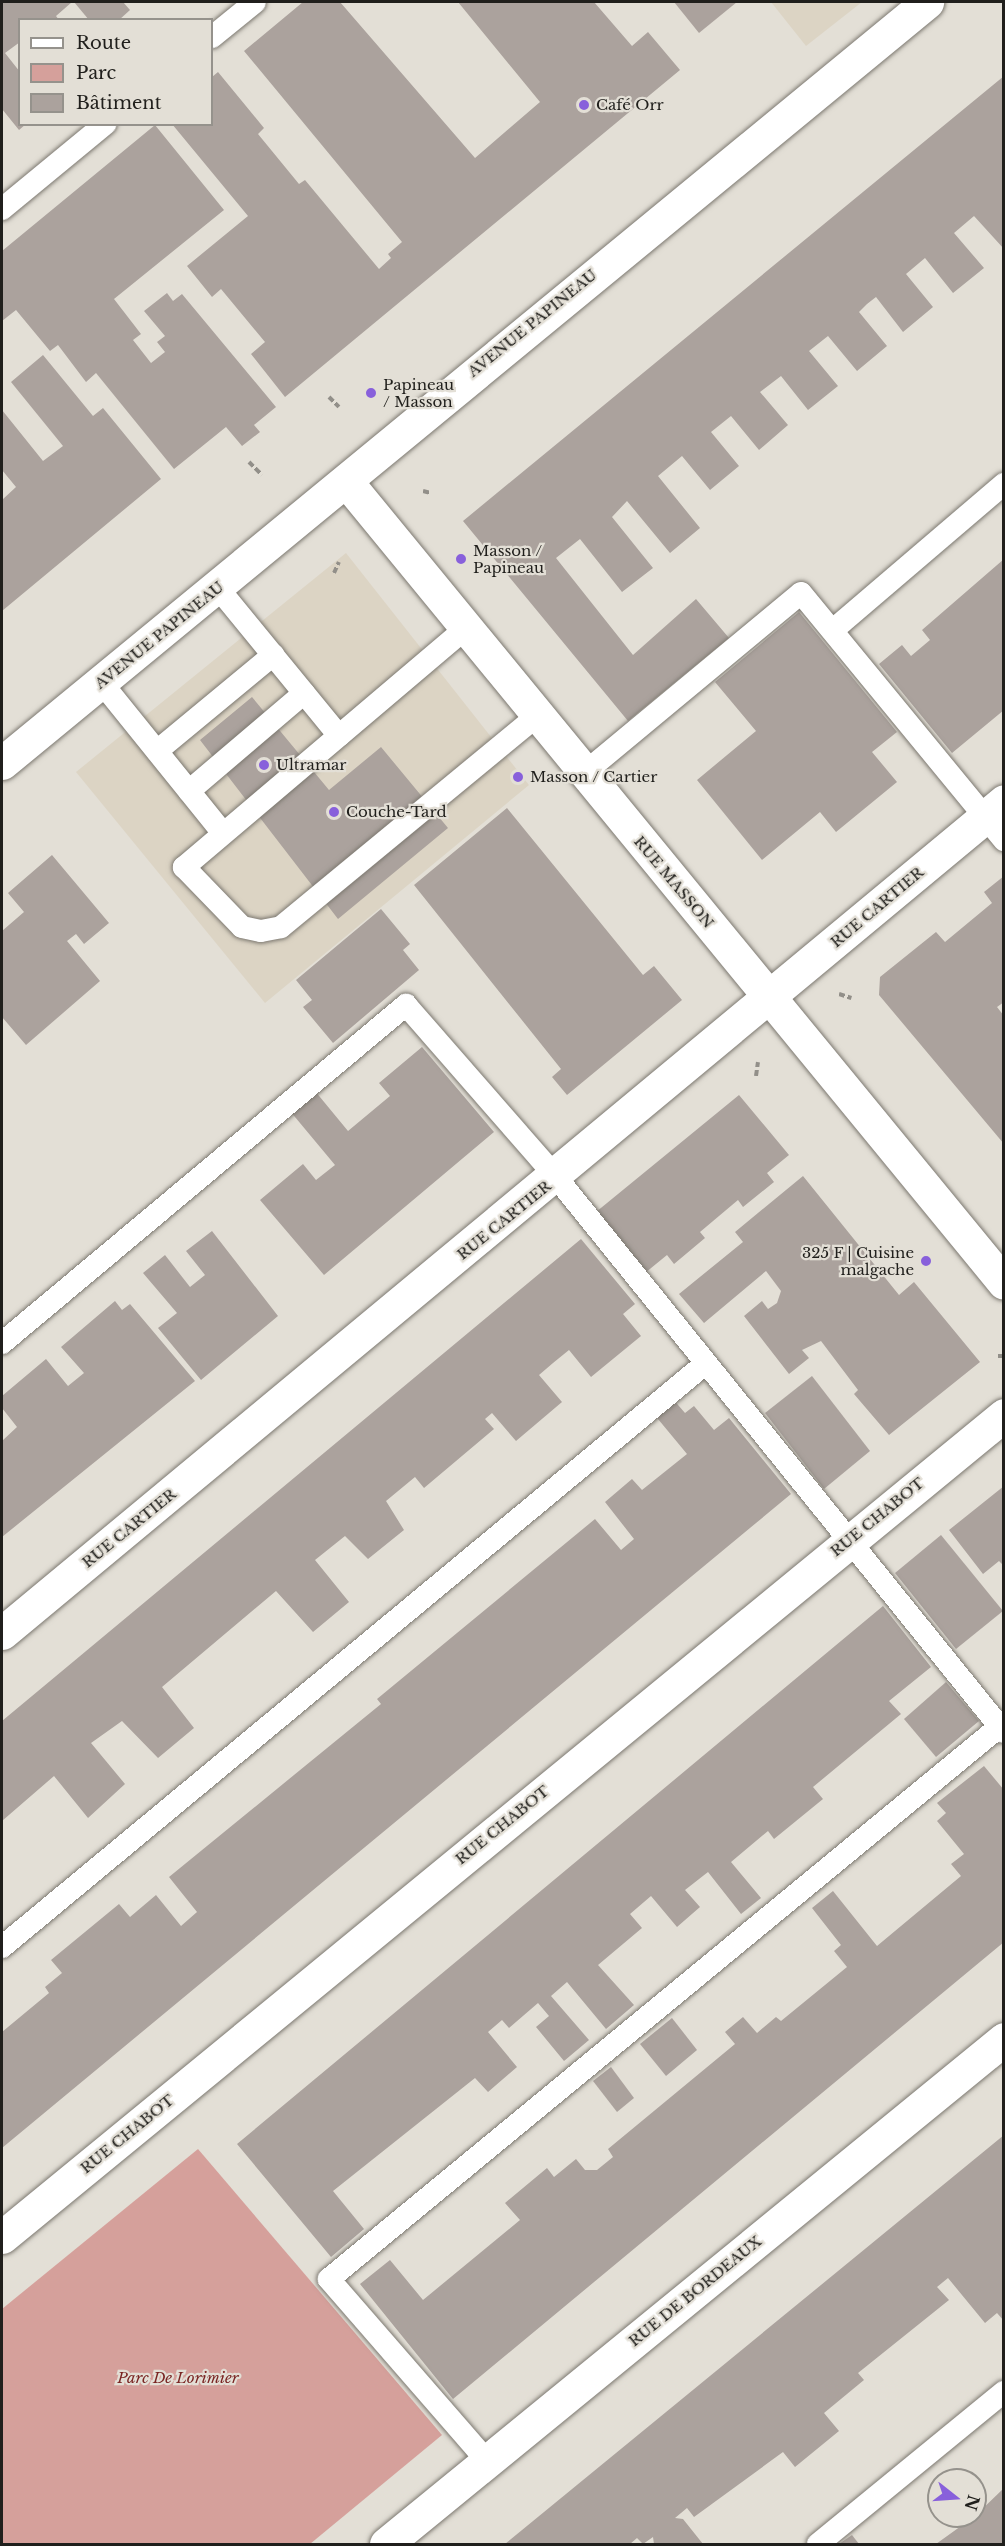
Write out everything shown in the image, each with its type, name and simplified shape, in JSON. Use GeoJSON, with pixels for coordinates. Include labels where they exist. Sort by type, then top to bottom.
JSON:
{"type":"FeatureCollection","features":[{"type":"Feature","properties":{"kind":"street","name":"AVENUE PAPINEAU"},"geometry":{"type":"LineString","coordinates":[[2,763],[218,588],[927,2]]}},
{"type":"Feature","properties":{"kind":"street","name":"RUE MASSON"},"geometry":{"type":"LineString","coordinates":[[346,481],[583,774],[1004,1282]]}},
{"type":"Feature","properties":{"kind":"street","name":"RUE CARTIER"},"geometry":{"type":"LineString","coordinates":[[2,1633],[556,1177],[769,996],[997,819]]}},
{"type":"Feature","properties":{"kind":"street","name":"RUE CHABOT"},"geometry":{"type":"LineString","coordinates":[[2,2237],[846,1542],[1004,1415]]}},
{"type":"Feature","properties":{"kind":"street","name":"RUE DE BORDEAUX"},"geometry":{"type":"LineString","coordinates":[[386,2544],[1004,2039]]}},
{"type":"Feature","properties":{"kind":"lane"},"geometry":{"type":"LineString","coordinates":[[213,36],[255,2]]}},
{"type":"Feature","properties":{"kind":"lane"},"geometry":{"type":"LineString","coordinates":[[2,209],[103,126]]}},
{"type":"Feature","properties":{"kind":"lane"},"geometry":{"type":"LineString","coordinates":[[833,630],[1004,484]]}},
{"type":"Feature","properties":{"kind":"lane"},"geometry":{"type":"LineString","coordinates":[[218,588],[339,735]]}},
{"type":"Feature","properties":{"kind":"lane"},"geometry":{"type":"LineString","coordinates":[[583,774],[801,593],[997,819]]}},
{"type":"Feature","properties":{"kind":"lane"},"geometry":{"type":"LineString","coordinates":[[466,628],[183,867],[242,927],[261,931],[281,927],[537,716]]}},
{"type":"Feature","properties":{"kind":"lane"},"geometry":{"type":"LineString","coordinates":[[157,751],[273,656]]}},
{"type":"Feature","properties":{"kind":"lane"},"geometry":{"type":"LineString","coordinates":[[101,682],[224,833]]}},
{"type":"Feature","properties":{"kind":"lane"},"geometry":{"type":"LineString","coordinates":[[189,791],[304,693]]}},
{"type":"Feature","properties":{"kind":"lane"},"geometry":{"type":"LineString","coordinates":[[2,1343],[406,1005],[556,1177],[846,1542],[1001,1730],[329,2279],[487,2461]]}},
{"type":"Feature","properties":{"kind":"lane"},"geometry":{"type":"LineString","coordinates":[[2,1947],[705,1364]]}},
{"type":"Feature","properties":{"kind":"lane"},"geometry":{"type":"LineString","coordinates":[[818,2544],[1004,2392]]}},
{"type":"Feature","properties":{"kind":"path"},"geometry":{"type":"LineString","coordinates":[[329,397],[339,407]]}},
{"type":"Feature","properties":{"kind":"path"},"geometry":{"type":"LineString","coordinates":[[249,462],[262,475]]}},
{"type":"Feature","properties":{"kind":"path"},"geometry":{"type":"LineString","coordinates":[[423,491],[432,493]]}},
{"type":"Feature","properties":{"kind":"path"},"geometry":{"type":"LineString","coordinates":[[334,573],[339,562]]}},
{"type":"Feature","properties":{"kind":"path"},"geometry":{"type":"LineString","coordinates":[[836,993],[851,998]]}},
{"type":"Feature","properties":{"kind":"path"},"geometry":{"type":"LineString","coordinates":[[756,1076],[758,1062]]}},
{"type":"Feature","properties":{"kind":"path"},"geometry":{"type":"LineString","coordinates":[[998,1356],[1004,1356]]}},
{"type":"Feature","properties":{"kind":"shaded area"},"geometry":{"type":"Polygon","coordinates":[[[771,2],[862,2],[806,46],[771,2]]]}},
{"type":"Feature","properties":{"kind":"shaded area"},"geometry":{"type":"Polygon","coordinates":[[[346,553],[529,785],[265,1003],[76,772],[346,553]]]}},
{"type":"Feature","properties":{"kind":"green space","name":"Parc De Lorimier"},"geometry":{"type":"Polygon","coordinates":[[[198,2149],[442,2435],[310,2544],[2,2544],[2,2309],[198,2149]]]}},
{"type":"Feature","properties":{"kind":"building"},"geometry":{"type":"Polygon","coordinates":[[[2,2],[72,2],[56,16],[58,18],[18,18],[18,43],[5,53],[18,69],[18,126],[24,126],[19,130],[2,109],[2,2]]]}},
{"type":"Feature","properties":{"kind":"building"},"geometry":{"type":"Polygon","coordinates":[[[74,2],[123,2],[130,10],[121,18],[87,18],[74,2]]]}},
{"type":"Feature","properties":{"kind":"building"},"geometry":{"type":"Polygon","coordinates":[[[303,2],[340,2],[475,158],[540,102],[458,2],[594,2],[632,46],[648,32],[680,70],[285,397],[251,354],[265,342],[221,289],[212,297],[187,266],[248,216],[174,126],[213,126],[213,76],[218,72],[264,128],[258,134],[299,184],[305,180],[379,269],[391,258],[388,254],[402,242],[244,51],[303,2]]]}},
{"type":"Feature","properties":{"kind":"building"},"geometry":{"type":"Polygon","coordinates":[[[674,2],[737,2],[699,33],[674,2]]]}},
{"type":"Feature","properties":{"kind":"building"},"geometry":{"type":"Polygon","coordinates":[[[1004,76],[1004,249],[974,216],[954,233],[984,268],[953,293],[925,258],[906,274],[933,307],[903,332],[876,297],[867,304],[859,312],[887,346],[857,371],[828,336],[809,351],[838,386],[808,410],[781,376],[760,392],[788,425],[759,450],[731,416],[711,432],[739,466],[710,490],[682,456],[658,476],[700,528],[670,553],[627,501],[612,517],[653,568],[622,592],[580,539],[556,558],[633,655],[696,599],[729,638],[628,721],[463,521],[1004,76]]]}},
{"type":"Feature","properties":{"kind":"building"},"geometry":{"type":"Polygon","coordinates":[[[156,126],[224,210],[114,299],[141,334],[133,340],[151,363],[165,352],[157,342],[165,336],[144,311],[167,293],[173,301],[182,294],[276,407],[254,425],[260,432],[242,446],[226,427],[174,469],[96,373],[86,382],[58,345],[50,351],[16,310],[2,321],[2,251],[156,126]]]}},
{"type":"Feature","properties":{"kind":"building"},"geometry":{"type":"Polygon","coordinates":[[[43,355],[93,416],[103,408],[161,479],[2,611],[2,500],[16,487],[2,470],[2,410],[43,461],[63,446],[11,382],[43,355]]]}},
{"type":"Feature","properties":{"kind":"building"},"geometry":{"type":"Polygon","coordinates":[[[1004,559],[1004,710],[952,753],[879,664],[902,645],[911,656],[930,640],[922,630],[1004,559]]]}},
{"type":"Feature","properties":{"kind":"building"},"geometry":{"type":"Polygon","coordinates":[[[799,612],[897,732],[872,752],[897,782],[836,832],[820,812],[762,860],[697,780],[756,731],[715,682],[799,612]]]}},
{"type":"Feature","properties":{"kind":"building"},"geometry":{"type":"Polygon","coordinates":[[[252,697],[329,790],[381,747],[448,828],[338,919],[200,740],[252,697]]]}},
{"type":"Feature","properties":{"kind":"building"},"geometry":{"type":"Polygon","coordinates":[[[507,808],[643,975],[654,966],[682,1000],[567,1095],[552,1077],[561,1069],[414,885],[507,808]]]}},
{"type":"Feature","properties":{"kind":"building"},"geometry":{"type":"Polygon","coordinates":[[[52,855],[109,923],[84,944],[76,934],[67,941],[100,981],[26,1045],[2,1017],[2,931],[24,912],[8,893],[52,855]]]}},
{"type":"Feature","properties":{"kind":"building"},"geometry":{"type":"Polygon","coordinates":[[[1004,876],[1004,1002],[997,1007],[1004,1016],[1004,1144],[879,995],[880,977],[936,932],[945,942],[992,903],[984,892],[1004,876]]]}},
{"type":"Feature","properties":{"kind":"building"},"geometry":{"type":"Polygon","coordinates":[[[381,909],[410,944],[403,950],[419,970],[333,1043],[303,1007],[312,1000],[296,980],[381,909]]]}},
{"type":"Feature","properties":{"kind":"building"},"geometry":{"type":"Polygon","coordinates":[[[422,1047],[494,1132],[324,1275],[260,1200],[303,1164],[316,1180],[335,1165],[290,1111],[315,1091],[348,1131],[390,1096],[379,1083],[422,1047]]]}},
{"type":"Feature","properties":{"kind":"building"},"geometry":{"type":"Polygon","coordinates":[[[739,1095],[789,1155],[767,1173],[774,1182],[743,1207],[738,1200],[700,1232],[705,1238],[674,1264],[667,1255],[645,1273],[596,1212],[739,1095]]]}},
{"type":"Feature","properties":{"kind":"building"},"geometry":{"type":"Polygon","coordinates":[[[803,1176],[899,1295],[914,1282],[980,1362],[889,1435],[854,1394],[858,1390],[821,1341],[802,1350],[809,1358],[789,1374],[744,1316],[762,1301],[768,1309],[777,1303],[781,1291],[766,1271],[704,1323],[679,1294],[743,1242],[735,1232],[803,1176]]]}},
{"type":"Feature","properties":{"kind":"building"},"geometry":{"type":"Polygon","coordinates":[[[212,1231],[278,1316],[201,1380],[158,1328],[177,1313],[143,1273],[165,1255],[190,1287],[205,1275],[186,1251],[212,1231]]]}},
{"type":"Feature","properties":{"kind":"building"},"geometry":{"type":"Polygon","coordinates":[[[581,1239],[635,1304],[623,1314],[641,1336],[591,1377],[569,1350],[539,1375],[562,1402],[516,1441],[492,1413],[485,1419],[494,1429],[424,1488],[415,1477],[386,1501],[404,1530],[368,1559],[345,1536],[315,1560],[349,1602],[313,1632],[276,1591],[162,1687],[194,1728],[158,1758],[122,1721],[91,1743],[125,1784],[88,1818],[54,1776],[2,1821],[2,1721],[581,1239]]]}},
{"type":"Feature","properties":{"kind":"building"},"geometry":{"type":"Polygon","coordinates":[[[115,1301],[122,1310],[130,1304],[195,1381],[2,1537],[2,1441],[17,1427],[2,1408],[2,1396],[46,1359],[68,1386],[84,1373],[61,1347],[115,1301]]]}},
{"type":"Feature","properties":{"kind":"building"},"geometry":{"type":"Polygon","coordinates":[[[812,1376],[870,1451],[824,1489],[765,1413],[812,1376]]]}},
{"type":"Feature","properties":{"kind":"building"},"geometry":{"type":"Polygon","coordinates":[[[672,1398],[685,1413],[694,1406],[714,1430],[729,1418],[791,1494],[2,2148],[2,2032],[49,1993],[45,1987],[62,1973],[51,1960],[119,1904],[130,1917],[156,1895],[181,1926],[197,1912],[169,1877],[381,1704],[377,1699],[595,1519],[621,1550],[634,1539],[605,1502],[632,1479],[642,1490],[687,1454],[653,1413],[672,1398]]]}},
{"type":"Feature","properties":{"kind":"building"},"geometry":{"type":"Polygon","coordinates":[[[1004,1486],[1004,1566],[999,1561],[983,1574],[949,1530],[1004,1486]]]}},
{"type":"Feature","properties":{"kind":"building"},"geometry":{"type":"Polygon","coordinates":[[[941,1535],[1003,1611],[956,1649],[895,1573],[941,1535]]]}},
{"type":"Feature","properties":{"kind":"building"},"geometry":{"type":"Polygon","coordinates":[[[883,1606],[931,1667],[889,1701],[901,1714],[813,1787],[823,1799],[774,1839],[768,1831],[731,1862],[761,1898],[741,1914],[708,1872],[685,1890],[700,1907],[677,1927],[651,1896],[630,1914],[642,1928],[598,1965],[634,2005],[606,2029],[567,1982],[551,1996],[589,2040],[564,2061],[536,2027],[549,2016],[538,2003],[509,2028],[502,2020],[488,2032],[517,2067],[488,2092],[475,2078],[333,2191],[364,2229],[331,2257],[237,2144],[883,1606]]]}},
{"type":"Feature","properties":{"kind":"building"},"geometry":{"type":"Polygon","coordinates":[[[946,1682],[979,1721],[936,1757],[904,1719],[946,1682]]]}},
{"type":"Feature","properties":{"kind":"building"},"geometry":{"type":"Polygon","coordinates":[[[984,1766],[1004,1790],[1004,1942],[453,2399],[360,2284],[390,2260],[423,2300],[520,2220],[505,2203],[547,2168],[554,2177],[576,2159],[585,2170],[597,2170],[613,2157],[608,2149],[735,2044],[725,2032],[743,2017],[757,2033],[776,2017],[781,2021],[847,1967],[834,1951],[841,1945],[812,1908],[833,1891],[877,1946],[961,1876],[951,1864],[964,1854],[937,1821],[946,1813],[937,1803],[984,1766]]]}},
{"type":"Feature","properties":{"kind":"building"},"geometry":{"type":"Polygon","coordinates":[[[672,2018],[697,2050],[666,2076],[640,2044],[672,2018]]]}},
{"type":"Feature","properties":{"kind":"building"},"geometry":{"type":"Polygon","coordinates":[[[611,2067],[634,2098],[617,2112],[593,2081],[611,2067]]]}},
{"type":"Feature","properties":{"kind":"building"},"geometry":{"type":"Polygon","coordinates":[[[1004,2135],[1004,2321],[997,2313],[985,2323],[948,2278],[937,2287],[949,2300],[858,2373],[864,2380],[824,2413],[839,2431],[795,2467],[783,2452],[694,2517],[687,2508],[675,2518],[683,2519],[703,2544],[654,2544],[653,2537],[643,2544],[637,2538],[630,2544],[505,2544],[1004,2135]]]}},
{"type":"Feature","properties":{"kind":"building"},"geometry":{"type":"Polygon","coordinates":[[[1004,2488],[1004,2544],[936,2544],[958,2528],[987,2528],[987,2504],[1004,2488]]]}},
{"type":"Feature","properties":{"kind":"building"},"geometry":{"type":"Polygon","coordinates":[[[852,2535],[859,2544],[839,2544],[852,2535]]]}},
{"type":"Feature","properties":{"kind":"place","name":"Café Orr"},"geometry":{"type":"Point","coordinates":[584,105]}},
{"type":"Feature","properties":{"kind":"place","name":"Papineau / Masson"},"geometry":{"type":"Point","coordinates":[371,393]}},
{"type":"Feature","properties":{"kind":"place","name":"Masson / Papineau"},"geometry":{"type":"Point","coordinates":[461,559]}},
{"type":"Feature","properties":{"kind":"place","name":"Ultramar"},"geometry":{"type":"Point","coordinates":[264,765]}},
{"type":"Feature","properties":{"kind":"place","name":"Masson / Cartier"},"geometry":{"type":"Point","coordinates":[518,777]}},
{"type":"Feature","properties":{"kind":"place","name":"Couche-Tard"},"geometry":{"type":"Point","coordinates":[334,812]}},
{"type":"Feature","properties":{"kind":"place","name":"325 F | Cuisine malgache"},"geometry":{"type":"Point","coordinates":[926,1261]}}]}
